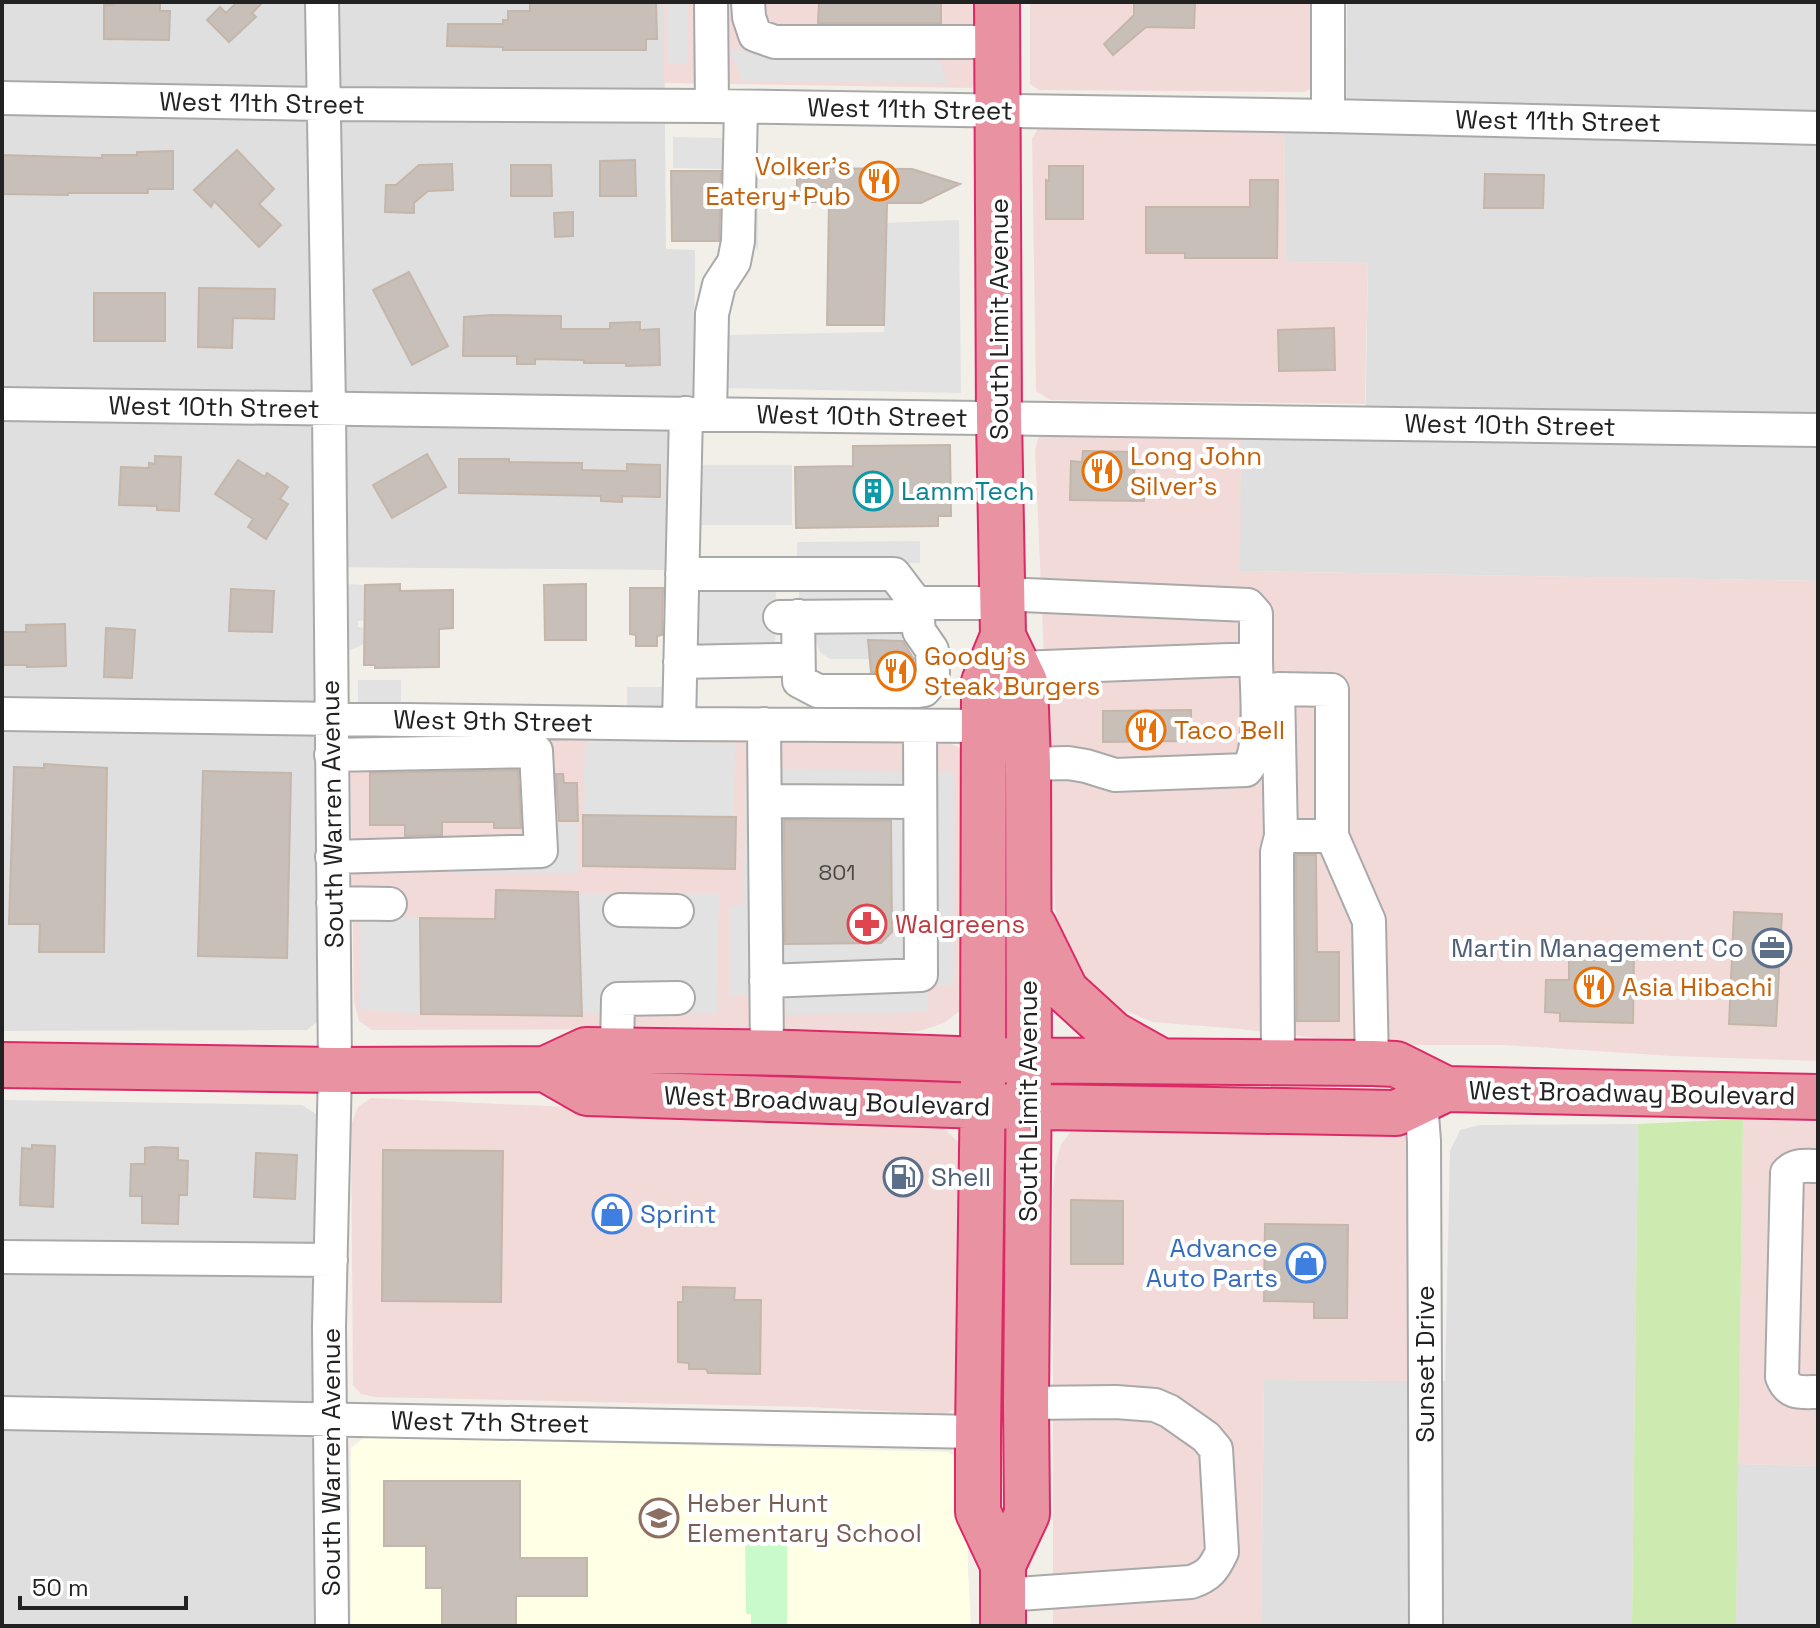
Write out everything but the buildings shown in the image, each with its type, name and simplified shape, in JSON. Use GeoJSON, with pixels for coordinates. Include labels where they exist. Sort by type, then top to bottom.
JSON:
{"type":"FeatureCollection","features":[{"type":"Feature","properties":{"kind":"highway","name":"South Limit Avenue"},"geometry":{"type":"LineString","coordinates":[[997,22],[999,417],[1006,625],[1025,682],[1028,764],[1027,1514],[1003,1595]]}},
{"type":"Feature","properties":{"kind":"highway","name":"South Limit Avenue"},"geometry":{"type":"LineString","coordinates":[[1003,1595],[978,1512],[978,1432],[984,1060],[984,682],[1006,625]]}},
{"type":"Feature","properties":{"kind":"highway"},"geometry":{"type":"LineString","coordinates":[[1028,914],[1066,991],[1113,1034],[1163,1062]]}},
{"type":"Feature","properties":{"kind":"highway","name":"West Broadway Boulevard"},"geometry":{"type":"LineString","coordinates":[[2,1065],[335,1070],[545,1069],[586,1050],[984,1060],[1372,1063],[1396,1064],[1434,1095]]}},
{"type":"Feature","properties":{"kind":"highway","name":"West Broadway Boulevard"},"geometry":{"type":"LineString","coordinates":[[545,1069],[587,1093],[983,1106],[1396,1113],[1434,1095],[1818,1097]]}},
{"type":"Feature","properties":{"kind":"street","name":"South Warren Avenue"},"geometry":{"type":"LineString","coordinates":[[322,2],[335,1070],[329,1419],[332,1626]]}},
{"type":"Feature","properties":{"kind":"street"},"geometry":{"type":"LineString","coordinates":[[679,724],[682,574],[698,414],[712,314],[719,285],[734,262],[738,241],[727,106],[712,42],[711,2]]}},
{"type":"Feature","properties":{"kind":"street"},"geometry":{"type":"LineString","coordinates":[[748,2],[755,35],[775,42]]}},
{"type":"Feature","properties":{"kind":"street"},"geometry":{"type":"LineString","coordinates":[[1328,2],[1328,116]]}},
{"type":"Feature","properties":{"kind":"street"},"geometry":{"type":"LineString","coordinates":[[712,42],[775,42],[997,22]]}},
{"type":"Feature","properties":{"kind":"street","name":"West 11th Street"},"geometry":{"type":"LineString","coordinates":[[2,98],[323,104],[727,106],[1818,128]]}},
{"type":"Feature","properties":{"kind":"street","name":"West 10th Street"},"geometry":{"type":"LineString","coordinates":[[2,404],[1818,430]]}},
{"type":"Feature","properties":{"kind":"street"},"geometry":{"type":"LineString","coordinates":[[680,662],[790,671],[818,691],[924,690],[933,673],[932,650],[919,631],[916,603],[894,574],[682,574]]}},
{"type":"Feature","properties":{"kind":"street"},"geometry":{"type":"LineString","coordinates":[[916,603],[1006,625],[1256,659]]}},
{"type":"Feature","properties":{"kind":"street"},"geometry":{"type":"LineString","coordinates":[[790,671],[799,681],[789,616],[900,616],[916,603]]}},
{"type":"Feature","properties":{"kind":"street"},"geometry":{"type":"LineString","coordinates":[[1006,625],[1248,605],[1256,614],[1258,709],[1253,762],[1246,770],[1115,775],[1068,763],[1028,764]]}},
{"type":"Feature","properties":{"kind":"street"},"geometry":{"type":"LineString","coordinates":[[790,671],[801,724]]}},
{"type":"Feature","properties":{"kind":"street"},"geometry":{"type":"LineString","coordinates":[[1278,1063],[1277,852],[1281,836],[1278,689],[1332,690],[1332,836],[1369,921],[1372,1063]]}},
{"type":"Feature","properties":{"kind":"street","name":"West 9th Street"},"geometry":{"type":"LineString","coordinates":[[2,714],[983,726]]}},
{"type":"Feature","properties":{"kind":"street"},"geometry":{"type":"LineString","coordinates":[[764,724],[767,1053]]}},
{"type":"Feature","properties":{"kind":"street"},"geometry":{"type":"LineString","coordinates":[[766,981],[921,975],[920,726]]}},
{"type":"Feature","properties":{"kind":"street"},"geometry":{"type":"LineString","coordinates":[[331,755],[536,751],[541,851],[332,857]]}},
{"type":"Feature","properties":{"kind":"street"},"geometry":{"type":"LineString","coordinates":[[765,801],[920,802]]}},
{"type":"Feature","properties":{"kind":"street"},"geometry":{"type":"LineString","coordinates":[[1281,836],[1332,836]]}},
{"type":"Feature","properties":{"kind":"street"},"geometry":{"type":"LineString","coordinates":[[333,903],[390,904]]}},
{"type":"Feature","properties":{"kind":"street"},"geometry":{"type":"LineString","coordinates":[[620,910],[677,911]]}},
{"type":"Feature","properties":{"kind":"street"},"geometry":{"type":"LineString","coordinates":[[617,1050],[618,999],[678,998]]}},
{"type":"Feature","properties":{"kind":"street","name":"Sunset Drive"},"geometry":{"type":"LineString","coordinates":[[1426,1626],[1424,1141],[1434,1095]]}},
{"type":"Feature","properties":{"kind":"street"},"geometry":{"type":"LineString","coordinates":[[1818,1166],[1798,1166],[1787,1173],[1782,1377],[1792,1390],[1818,1392]]}},
{"type":"Feature","properties":{"kind":"street"},"geometry":{"type":"LineString","coordinates":[[2,1257],[331,1260]]}},
{"type":"Feature","properties":{"kind":"street"},"geometry":{"type":"LineString","coordinates":[[1003,1595],[1191,1582],[1204,1578],[1216,1566],[1222,1552],[1216,1449],[1206,1437],[1155,1405],[1026,1403]]}},
{"type":"Feature","properties":{"kind":"street","name":"West 7th Street"},"geometry":{"type":"LineString","coordinates":[[2,1413],[978,1432]]}},
{"type":"Feature","properties":{"kind":"shaded area"},"geometry":{"type":"Polygon","coordinates":[[[2,2],[664,2],[666,249],[695,250],[694,403],[670,570],[319,567],[321,1019],[307,1030],[2,1031],[2,2]]]}},
{"type":"Feature","properties":{"kind":"shaded area"},"geometry":{"type":"Polygon","coordinates":[[[664,2],[980,2],[980,82],[972,88],[664,83],[664,2]]]}},
{"type":"Feature","properties":{"kind":"shaded area"},"geometry":{"type":"Polygon","coordinates":[[[668,2],[687,2],[687,63],[667,63],[668,2]]]}},
{"type":"Feature","properties":{"kind":"shaded area"},"geometry":{"type":"Polygon","coordinates":[[[1030,2],[1316,2],[1316,85],[1305,92],[1039,90],[1030,84],[1030,2]]]}},
{"type":"Feature","properties":{"kind":"shaded area"},"geometry":{"type":"Polygon","coordinates":[[[1347,2],[1818,2],[1818,581],[1239,571],[1241,434],[1365,437],[1368,263],[1286,262],[1284,126],[1346,127],[1347,2]]]}},
{"type":"Feature","properties":{"kind":"shaded area"},"geometry":{"type":"Polygon","coordinates":[[[729,50],[936,52],[948,83],[743,81],[729,50]]]}},
{"type":"Feature","properties":{"kind":"shaded area"},"geometry":{"type":"Polygon","coordinates":[[[1041,123],[1284,126],[1286,262],[1368,263],[1365,404],[1050,400],[1036,391],[1032,139],[1041,123]]]}},
{"type":"Feature","properties":{"kind":"shaded area"},"geometry":{"type":"Polygon","coordinates":[[[673,137],[722,138],[722,169],[673,168],[673,137]]]}},
{"type":"Feature","properties":{"kind":"shaded area"},"geometry":{"type":"Polygon","coordinates":[[[743,137],[757,137],[758,250],[742,238],[743,137]]]}},
{"type":"Feature","properties":{"kind":"shaded area"},"geometry":{"type":"Polygon","coordinates":[[[959,220],[961,393],[723,388],[726,335],[884,332],[886,223],[959,220]]]}},
{"type":"Feature","properties":{"kind":"shaded area"},"geometry":{"type":"Polygon","coordinates":[[[1049,431],[1241,434],[1240,571],[1818,581],[1818,1061],[1672,1056],[1504,1045],[1377,1045],[1153,1022],[1116,1007],[1085,982],[1066,950],[1055,908],[1035,451],[1038,438],[1049,431]]]}},
{"type":"Feature","properties":{"kind":"shaded area"},"geometry":{"type":"Polygon","coordinates":[[[701,465],[792,465],[792,525],[701,525],[701,465]]]}},
{"type":"Feature","properties":{"kind":"shaded area"},"geometry":{"type":"Polygon","coordinates":[[[920,541],[920,563],[797,564],[797,542],[920,541]]]}},
{"type":"Feature","properties":{"kind":"shaded area"},"geometry":{"type":"Polygon","coordinates":[[[900,581],[902,641],[868,640],[869,659],[830,659],[820,652],[817,643],[798,643],[799,583],[900,581]]]}},
{"type":"Feature","properties":{"kind":"shaded area"},"geometry":{"type":"Polygon","coordinates":[[[345,584],[365,585],[365,620],[358,621],[358,627],[364,628],[364,644],[346,652],[345,584]]]}},
{"type":"Feature","properties":{"kind":"shaded area"},"geometry":{"type":"Polygon","coordinates":[[[695,587],[776,588],[775,656],[695,655],[695,587]]]}},
{"type":"Feature","properties":{"kind":"shaded area"},"geometry":{"type":"Polygon","coordinates":[[[358,680],[401,680],[401,703],[358,702],[358,680]]]}},
{"type":"Feature","properties":{"kind":"shaded area"},"geometry":{"type":"Polygon","coordinates":[[[627,687],[668,687],[668,708],[627,708],[627,687]]]}},
{"type":"Feature","properties":{"kind":"shaded area"},"geometry":{"type":"Polygon","coordinates":[[[357,732],[944,741],[958,747],[965,751],[961,1010],[944,1023],[920,1031],[881,1034],[729,1029],[372,1030],[359,1021],[354,1001],[350,740],[357,732]]]}},
{"type":"Feature","properties":{"kind":"shaded area"},"geometry":{"type":"Polygon","coordinates":[[[585,741],[735,743],[734,817],[583,815],[585,741]]]}},
{"type":"Feature","properties":{"kind":"shaded area"},"geometry":{"type":"Polygon","coordinates":[[[745,768],[953,772],[954,986],[928,988],[928,1012],[785,1015],[786,999],[729,995],[729,907],[744,901],[745,768]]]}},
{"type":"Feature","properties":{"kind":"shaded area"},"geometry":{"type":"Polygon","coordinates":[[[540,823],[578,823],[578,873],[453,873],[453,843],[539,843],[540,823]]]}},
{"type":"Feature","properties":{"kind":"shaded area"},"geometry":{"type":"Polygon","coordinates":[[[578,894],[719,894],[717,1014],[582,1013],[578,894]]]}},
{"type":"Feature","properties":{"kind":"shaded area"},"geometry":{"type":"Polygon","coordinates":[[[360,918],[420,918],[421,1014],[360,1009],[360,918]]]}},
{"type":"Feature","properties":{"kind":"shaded area"},"geometry":{"type":"Polygon","coordinates":[[[371,1098],[589,1108],[917,1114],[945,1129],[962,1146],[965,1404],[945,1414],[809,1407],[375,1397],[361,1394],[353,1385],[351,1125],[358,1107],[371,1098]]]}},
{"type":"Feature","properties":{"kind":"shaded area"},"geometry":{"type":"Polygon","coordinates":[[[2,1100],[302,1105],[316,1114],[316,1626],[2,1626],[2,1100]]]}},
{"type":"Feature","properties":{"kind":"shaded area"},"geometry":{"type":"Polygon","coordinates":[[[1743,1119],[1818,1122],[1818,1466],[1738,1464],[1743,1119]]]}},
{"type":"Feature","properties":{"kind":"shaded area"},"geometry":{"type":"Polygon","coordinates":[[[1638,1124],[1632,1626],[1261,1626],[1264,1380],[1445,1381],[1450,1151],[1460,1130],[1480,1125],[1638,1124]]]}},
{"type":"Feature","properties":{"kind":"shaded area"},"geometry":{"type":"Polygon","coordinates":[[[1074,1128],[1404,1131],[1414,1145],[1418,1381],[1264,1380],[1261,1626],[1053,1626],[1053,1196],[1055,1166],[1061,1144],[1074,1128]]]}},
{"type":"Feature","properties":{"kind":"shaded area","name":"Heber Hunt Elementary School"},"geometry":{"type":"Polygon","coordinates":[[[365,1437],[948,1452],[967,1466],[971,1626],[351,1626],[351,1448],[365,1437]]]}},
{"type":"Feature","properties":{"kind":"shaded area"},"geometry":{"type":"Polygon","coordinates":[[[1738,1464],[1818,1466],[1818,1626],[1736,1626],[1738,1464]]]}},
{"type":"Feature","properties":{"kind":"green space"},"geometry":{"type":"Polygon","coordinates":[[[1743,1119],[1736,1626],[1632,1626],[1638,1124],[1743,1119]]]}},
{"type":"Feature","properties":{"kind":"green space"},"geometry":{"type":"Polygon","coordinates":[[[745,1532],[787,1532],[787,1626],[751,1626],[751,1614],[746,1614],[745,1532]]]}},
{"type":"Feature","properties":{"kind":"place","name":"Volker's Eatery+Pub"},"geometry":{"type":"Point","coordinates":[879,181]}},
{"type":"Feature","properties":{"kind":"place","name":"Long John Silver's"},"geometry":{"type":"Point","coordinates":[1102,471]}},
{"type":"Feature","properties":{"kind":"place","name":"LammTech"},"geometry":{"type":"Point","coordinates":[873,491]}},
{"type":"Feature","properties":{"kind":"place","name":"Goody's Steak Burgers"},"geometry":{"type":"Point","coordinates":[896,671]}},
{"type":"Feature","properties":{"kind":"place","name":"Taco Bell"},"geometry":{"type":"Point","coordinates":[1146,730]}},
{"type":"Feature","properties":{"kind":"place","name":"Walgreens"},"geometry":{"type":"Point","coordinates":[867,924]}},
{"type":"Feature","properties":{"kind":"place","name":"Martin Management Co"},"geometry":{"type":"Point","coordinates":[1772,948]}},
{"type":"Feature","properties":{"kind":"place","name":"Asia Hibachi"},"geometry":{"type":"Point","coordinates":[1594,987]}},
{"type":"Feature","properties":{"kind":"place","name":"Shell"},"geometry":{"type":"Point","coordinates":[903,1177]}},
{"type":"Feature","properties":{"kind":"place","name":"Sprint"},"geometry":{"type":"Point","coordinates":[612,1214]}},
{"type":"Feature","properties":{"kind":"place","name":"Advance Auto Parts"},"geometry":{"type":"Point","coordinates":[1306,1263]}},
{"type":"Feature","properties":{"kind":"place","name":"Heber Hunt Elementary School"},"geometry":{"type":"Point","coordinates":[659,1518]}}]}
